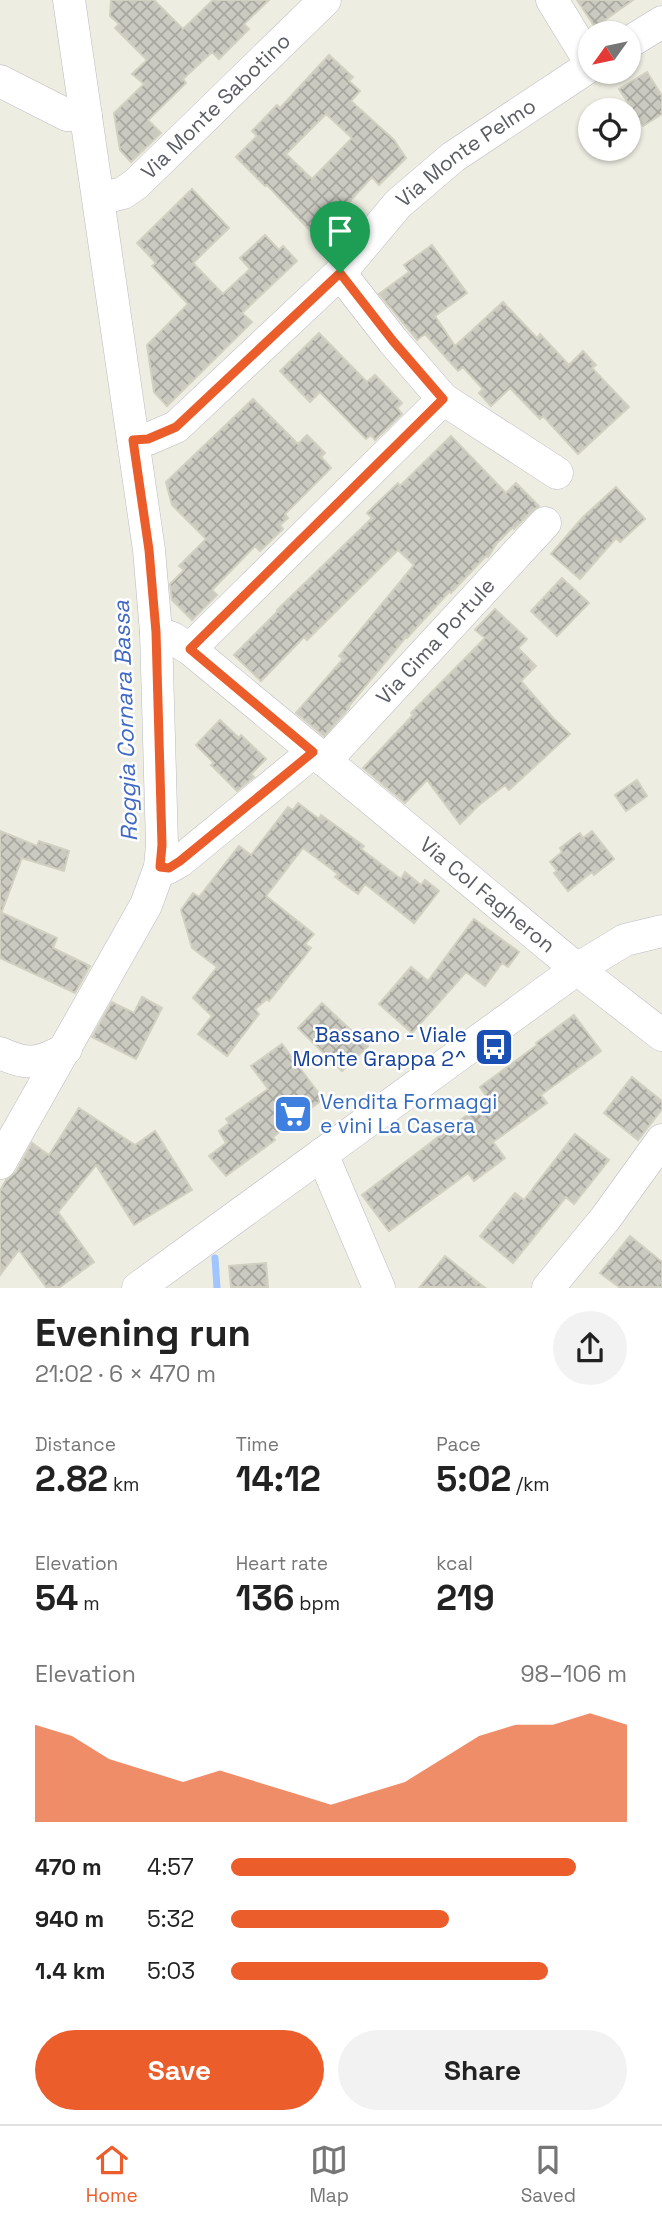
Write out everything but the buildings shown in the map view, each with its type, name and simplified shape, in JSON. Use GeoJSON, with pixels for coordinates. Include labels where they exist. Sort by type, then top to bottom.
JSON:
{"type":"FeatureCollection","features":[{"type":"Feature","properties":{"kind":"street"},"geometry":{"type":"LineString","coordinates":[[0,1163],[146,905],[160,867],[162,845],[156,632],[149,550],[69,0]]}},
{"type":"Feature","properties":{"kind":"street","name":"Via Monte Sabotino"},"geometry":{"type":"LineString","coordinates":[[99,199],[123,193],[136,184],[325,0]]}},
{"type":"Feature","properties":{"kind":"street"},"geometry":{"type":"LineString","coordinates":[[552,0],[578,44]]}},
{"type":"Feature","properties":{"kind":"street"},"geometry":{"type":"LineString","coordinates":[[641,35],[662,22]]}},
{"type":"Feature","properties":{"kind":"street","name":"Via Monte Pelmo"},"geometry":{"type":"LineString","coordinates":[[133,440],[148,439],[176,427],[340,273],[398,204],[453,157],[578,72]]}},
{"type":"Feature","properties":{"kind":"street"},"geometry":{"type":"LineString","coordinates":[[0,81],[67,115],[86,116]]}},
{"type":"Feature","properties":{"kind":"street"},"geometry":{"type":"LineString","coordinates":[[340,273],[443,399],[557,473]]}},
{"type":"Feature","properties":{"kind":"street"},"geometry":{"type":"LineString","coordinates":[[190,649],[443,399]]}},
{"type":"Feature","properties":{"kind":"street","name":"Via Cima Portule"},"geometry":{"type":"LineString","coordinates":[[319,757],[545,523]]}},
{"type":"Feature","properties":{"kind":"street","name":"Via Col Fagheron"},"geometry":{"type":"LineString","coordinates":[[156,632],[190,649],[577,969],[662,1035]]}},
{"type":"Feature","properties":{"kind":"street"},"geometry":{"type":"LineString","coordinates":[[160,867],[169,868],[180,861],[319,757]]}},
{"type":"Feature","properties":{"kind":"street"},"geometry":{"type":"LineString","coordinates":[[138,1287],[577,969],[625,940],[662,912]]}},
{"type":"Feature","properties":{"kind":"street"},"geometry":{"type":"LineString","coordinates":[[625,940],[662,931]]}},
{"type":"Feature","properties":{"kind":"street"},"geometry":{"type":"LineString","coordinates":[[10,1058],[42,1060],[66,1049]]}},
{"type":"Feature","properties":{"kind":"street"},"geometry":{"type":"LineString","coordinates":[[10,1058],[30,1088],[29,1110]]}},
{"type":"Feature","properties":{"kind":"street"},"geometry":{"type":"LineString","coordinates":[[548,1287],[605,1219],[662,1140]]}},
{"type":"Feature","properties":{"kind":"street"},"geometry":{"type":"LineString","coordinates":[[322,1154],[379,1287]]}},
{"type":"Feature","properties":{"kind":"waterway","name":"Roggia Cornara Bassa"},"geometry":{"type":"LineString","coordinates":[[215,1258],[217,1288]]}},
{"type":"Feature","properties":{"kind":"place","name":"Bassano - Viale Monte Grappa 2^"},"geometry":{"type":"Point","coordinates":[494,1047]}},
{"type":"Feature","properties":{"kind":"place","name":"Vendita Formaggi e vini La Casera"},"geometry":{"type":"Point","coordinates":[293,1114]}},
{"type":"Feature","properties":{"kind":"route"},"geometry":{"type":"LineString","coordinates":[[340,273],[443,399],[190,649],[313,752],[180,861],[169,868],[160,867],[162,845],[156,632],[149,550],[133,440],[148,439],[176,427],[340,273]]}}]}
